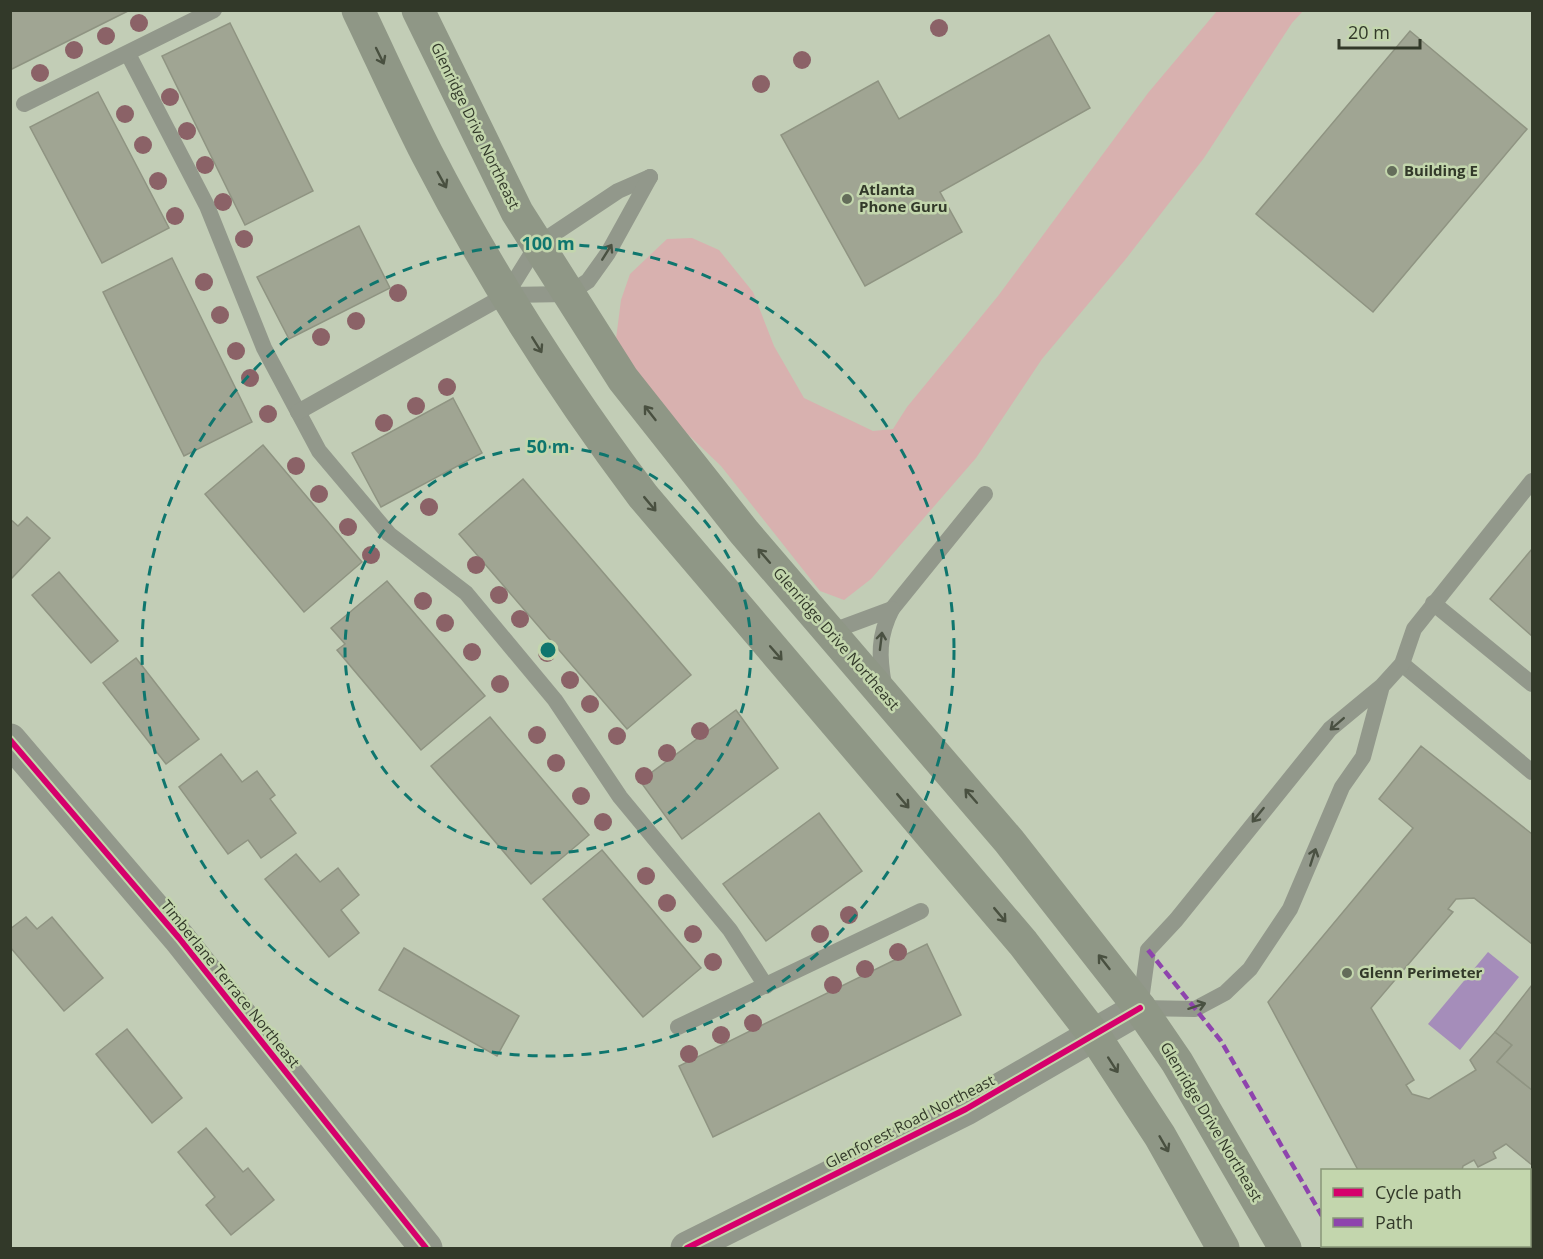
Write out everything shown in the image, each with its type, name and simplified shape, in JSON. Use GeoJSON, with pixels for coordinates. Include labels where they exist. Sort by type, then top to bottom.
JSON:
{"type":"FeatureCollection","features":[{"type":"Feature","properties":{"kind":"main road"},"geometry":{"type":"LineString","coordinates":[[358,10],[428,154],[506,295],[595,433],[643,496],[1023,943],[1094,1035],[1160,1136],[1223,1248]]}},
{"type":"Feature","properties":{"kind":"main road","name":"Glenridge Drive Northeast"},"geometry":{"type":"LineString","coordinates":[[418,10],[517,212],[623,379],[744,532],[1009,840],[1140,1008],[1177,1062],[1285,1248]]}},
{"type":"Feature","properties":{"kind":"street","name":"Timberlane Terrace Northeast"},"geometry":{"type":"LineString","coordinates":[[10,740],[179,938],[426,1248]]}},
{"type":"Feature","properties":{"kind":"street","name":"Glenforest Road Northeast"},"geometry":{"type":"LineString","coordinates":[[687,1248],[966,1109],[1140,1008]]}},
{"type":"Feature","properties":{"kind":"lane"},"geometry":{"type":"LineString","coordinates":[[24,104],[213,10]]}},
{"type":"Feature","properties":{"kind":"lane"},"geometry":{"type":"LineString","coordinates":[[128,54],[207,206],[264,348],[319,451],[389,534],[466,593],[555,700],[620,797],[730,930],[766,986]]}},
{"type":"Feature","properties":{"kind":"lane"},"geometry":{"type":"LineString","coordinates":[[298,412],[506,295],[568,294],[588,281],[608,253],[650,177],[618,190],[537,244],[506,295]]}},
{"type":"Feature","properties":{"kind":"lane"},"geometry":{"type":"LineString","coordinates":[[1382,686],[1363,757],[1342,787],[1290,909],[1250,969],[1225,993],[1195,1009],[1140,1008],[1148,950],[1176,920],[1330,729],[1382,686],[1402,664],[1414,629],[1533,481]]}},
{"type":"Feature","properties":{"kind":"lane"},"geometry":{"type":"LineString","coordinates":[[887,698],[879,657],[882,627],[891,609],[985,494]]}},
{"type":"Feature","properties":{"kind":"lane"},"geometry":{"type":"LineString","coordinates":[[1434,603],[1533,684]]}},
{"type":"Feature","properties":{"kind":"lane"},"geometry":{"type":"LineString","coordinates":[[830,632],[891,609]]}},
{"type":"Feature","properties":{"kind":"lane"},"geometry":{"type":"LineString","coordinates":[[1402,664],[1529,762]]}},
{"type":"Feature","properties":{"kind":"lane"},"geometry":{"type":"LineString","coordinates":[[678,1028],[921,910]]}},
{"type":"Feature","properties":{"kind":"shaded area"},"geometry":{"type":"Polygon","coordinates":[[[1217,11],[1303,11],[1292,23],[1204,158],[1125,260],[1042,359],[976,458],[871,579],[844,600],[820,591],[721,466],[652,400],[616,339],[621,300],[630,274],[667,239],[692,238],[719,250],[753,292],[774,346],[804,398],[873,431],[893,429],[907,407],[998,296],[1148,93],[1217,11]]]}},
{"type":"Feature","properties":{"kind":"shaded area"},"geometry":{"type":"Polygon","coordinates":[[[1488,952],[1519,977],[1460,1050],[1428,1024],[1488,952]]]}},
{"type":"Feature","properties":{"kind":"building"},"geometry":{"type":"Polygon","coordinates":[[[10,10],[130,10],[10,70],[10,10]]]}},
{"type":"Feature","properties":{"kind":"building"},"geometry":{"type":"Polygon","coordinates":[[[230,23],[313,191],[245,225],[162,56],[230,23]]]}},
{"type":"Feature","properties":{"kind":"building","name":"Building E"},"geometry":{"type":"Polygon","coordinates":[[[1410,31],[1527,129],[1373,312],[1256,214],[1410,31]]]}},
{"type":"Feature","properties":{"kind":"building"},"geometry":{"type":"Polygon","coordinates":[[[1049,35],[1090,108],[940,192],[962,232],[865,286],[781,135],[878,81],[899,119],[1049,35]]]}},
{"type":"Feature","properties":{"kind":"building"},"geometry":{"type":"Polygon","coordinates":[[[98,92],[169,228],[102,263],[30,127],[98,92]]]}},
{"type":"Feature","properties":{"kind":"building"},"geometry":{"type":"Polygon","coordinates":[[[359,226],[390,288],[289,339],[257,277],[359,226]]]}},
{"type":"Feature","properties":{"kind":"building"},"geometry":{"type":"Polygon","coordinates":[[[172,258],[252,422],[184,456],[103,292],[172,258]]]}},
{"type":"Feature","properties":{"kind":"building"},"geometry":{"type":"Polygon","coordinates":[[[453,398],[482,453],[381,507],[352,453],[453,398]]]}},
{"type":"Feature","properties":{"kind":"building"},"geometry":{"type":"Polygon","coordinates":[[[263,445],[362,562],[304,612],[205,494],[263,445]]]}},
{"type":"Feature","properties":{"kind":"building"},"geometry":{"type":"Polygon","coordinates":[[[523,479],[691,675],[627,729],[459,534],[523,479]]]}},
{"type":"Feature","properties":{"kind":"building"},"geometry":{"type":"Polygon","coordinates":[[[27,517],[50,538],[10,580],[10,519],[18,526],[27,517]]]}},
{"type":"Feature","properties":{"kind":"building"},"geometry":{"type":"Polygon","coordinates":[[[1532,549],[1532,636],[1490,599],[1532,549]]]}},
{"type":"Feature","properties":{"kind":"building"},"geometry":{"type":"Polygon","coordinates":[[[59,572],[118,641],[91,663],[32,595],[59,572]]]}},
{"type":"Feature","properties":{"kind":"building"},"geometry":{"type":"Polygon","coordinates":[[[387,581],[485,696],[421,750],[337,650],[345,644],[331,628],[387,581]]]}},
{"type":"Feature","properties":{"kind":"building"},"geometry":{"type":"Polygon","coordinates":[[[136,658],[199,739],[166,764],[103,683],[136,658]]]}},
{"type":"Feature","properties":{"kind":"building"},"geometry":{"type":"Polygon","coordinates":[[[736,710],[778,768],[682,839],[640,781],[736,710]]]}},
{"type":"Feature","properties":{"kind":"building"},"geometry":{"type":"Polygon","coordinates":[[[490,717],[589,835],[531,884],[431,766],[490,717]]]}},
{"type":"Feature","properties":{"kind":"building","name":"Glenn Perimeter"},"geometry":{"type":"Polygon","coordinates":[[[1421,746],[1532,834],[1532,944],[1474,898],[1456,899],[1448,909],[1453,912],[1371,1008],[1414,1080],[1406,1085],[1412,1094],[1429,1099],[1476,1070],[1470,1060],[1495,1032],[1512,1045],[1497,1062],[1532,1090],[1532,1165],[1506,1144],[1493,1152],[1496,1158],[1478,1167],[1474,1160],[1463,1166],[1462,1169],[1357,1169],[1268,1002],[1413,828],[1379,799],[1421,746]]]}},
{"type":"Feature","properties":{"kind":"building"},"geometry":{"type":"Polygon","coordinates":[[[221,754],[242,782],[257,771],[275,795],[270,799],[296,833],[261,858],[248,840],[228,854],[179,787],[221,754]]]}},
{"type":"Feature","properties":{"kind":"building"},"geometry":{"type":"Polygon","coordinates":[[[819,813],[862,871],[766,941],[723,884],[819,813]]]}},
{"type":"Feature","properties":{"kind":"building"},"geometry":{"type":"Polygon","coordinates":[[[602,850],[701,968],[643,1017],[543,899],[602,850]]]}},
{"type":"Feature","properties":{"kind":"building"},"geometry":{"type":"Polygon","coordinates":[[[296,854],[320,882],[338,868],[359,895],[341,910],[359,933],[329,957],[265,879],[296,854]]]}},
{"type":"Feature","properties":{"kind":"building"},"geometry":{"type":"Polygon","coordinates":[[[26,917],[37,929],[52,917],[103,978],[64,1011],[10,947],[10,929],[26,917]]]}},
{"type":"Feature","properties":{"kind":"building"},"geometry":{"type":"Polygon","coordinates":[[[927,944],[961,1015],[713,1137],[679,1066],[927,944]]]}},
{"type":"Feature","properties":{"kind":"building"},"geometry":{"type":"Polygon","coordinates":[[[404,948],[519,1016],[497,1056],[379,990],[404,948]]]}},
{"type":"Feature","properties":{"kind":"building"},"geometry":{"type":"Polygon","coordinates":[[[1532,985],[1532,1090],[1497,1062],[1512,1045],[1495,1032],[1532,985]]]}},
{"type":"Feature","properties":{"kind":"building"},"geometry":{"type":"Polygon","coordinates":[[[127,1029],[182,1098],[152,1123],[96,1054],[127,1029]]]}},
{"type":"Feature","properties":{"kind":"building"},"geometry":{"type":"Polygon","coordinates":[[[206,1128],[243,1172],[248,1168],[274,1200],[231,1235],[206,1205],[215,1197],[178,1152],[206,1128]]]}},
{"type":"Feature","properties":{"kind":"building"},"geometry":{"type":"Polygon","coordinates":[[[1399,1247],[1498,1248],[1400,1248],[1399,1247]]]}},
{"type":"Feature","properties":{"kind":"marked path"},"geometry":{"type":"LineString","coordinates":[[1148,950],[1221,1041],[1321,1214]]}},
{"type":"Feature","properties":{"kind":"cycle path"},"geometry":{"type":"LineString","coordinates":[[10,740],[179,938],[426,1248]]}},
{"type":"Feature","properties":{"kind":"cycle path"},"geometry":{"type":"LineString","coordinates":[[687,1248],[966,1109],[1140,1008]]}},
{"type":"Feature","properties":{"kind":"place","name":"Building E"},"geometry":{"type":"Point","coordinates":[1392,171]}},
{"type":"Feature","properties":{"kind":"place","name":"Atlanta Phone Guru"},"geometry":{"type":"Point","coordinates":[847,199]}},
{"type":"Feature","properties":{"kind":"place","name":"Glenn Perimeter"},"geometry":{"type":"Point","coordinates":[1347,973]}}]}
